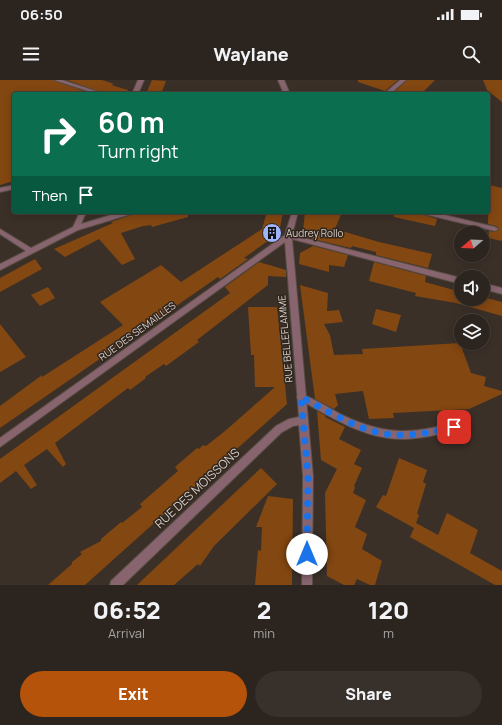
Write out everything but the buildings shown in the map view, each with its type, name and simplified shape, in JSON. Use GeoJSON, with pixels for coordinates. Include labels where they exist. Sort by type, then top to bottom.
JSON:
{"type":"FeatureCollection","features":[{"type":"Feature","properties":{"kind":"street"},"geometry":{"type":"LineString","coordinates":[[57,80],[96,92]]}},
{"type":"Feature","properties":{"kind":"street"},"geometry":{"type":"LineString","coordinates":[[136,92],[141,80]]}},
{"type":"Feature","properties":{"kind":"street"},"geometry":{"type":"LineString","coordinates":[[281,80],[286,92]]}},
{"type":"Feature","properties":{"kind":"street"},"geometry":{"type":"LineString","coordinates":[[389,92],[403,80]]}},
{"type":"Feature","properties":{"kind":"street"},"geometry":{"type":"LineString","coordinates":[[0,190],[12,187]]}},
{"type":"Feature","properties":{"kind":"street"},"geometry":{"type":"LineString","coordinates":[[76,228],[82,214]]}},
{"type":"Feature","properties":{"kind":"street"},"geometry":{"type":"LineString","coordinates":[[0,267],[76,228],[122,214]]}},
{"type":"Feature","properties":{"kind":"street","name":"RUE BELLEFLAMME"},"geometry":{"type":"LineString","coordinates":[[294,214],[288,236],[308,476],[307,585]]}},
{"type":"Feature","properties":{"kind":"street"},"geometry":{"type":"LineString","coordinates":[[0,230],[31,250]]}},
{"type":"Feature","properties":{"kind":"street"},"geometry":{"type":"LineString","coordinates":[[288,236],[454,278]]}},
{"type":"Feature","properties":{"kind":"street","name":"RUE DES SEMAILLES"},"geometry":{"type":"LineString","coordinates":[[0,443],[288,236]]}},
{"type":"Feature","properties":{"kind":"street"},"geometry":{"type":"LineString","coordinates":[[490,288],[502,291]]}},
{"type":"Feature","properties":{"kind":"street","name":"RUE DES MOISSONS"},"geometry":{"type":"LineString","coordinates":[[115,585],[279,429],[292,422],[303,420]]}},
{"type":"Feature","properties":{"kind":"lane"},"geometry":{"type":"LineString","coordinates":[[432,214],[495,229]]}},
{"type":"Feature","properties":{"kind":"lane"},"geometry":{"type":"LineString","coordinates":[[301,397],[359,426],[380,433],[404,435],[425,433],[465,424]]}},
{"type":"Feature","properties":{"kind":"place","name":"Audrey Rollo"},"geometry":{"type":"Point","coordinates":[272,233]}},
{"type":"Feature","properties":{"kind":"route"},"geometry":{"type":"LineString","coordinates":[[307,554],[308,476],[301,397],[359,426],[380,433],[404,435],[432,432],[454,427]]}}]}
